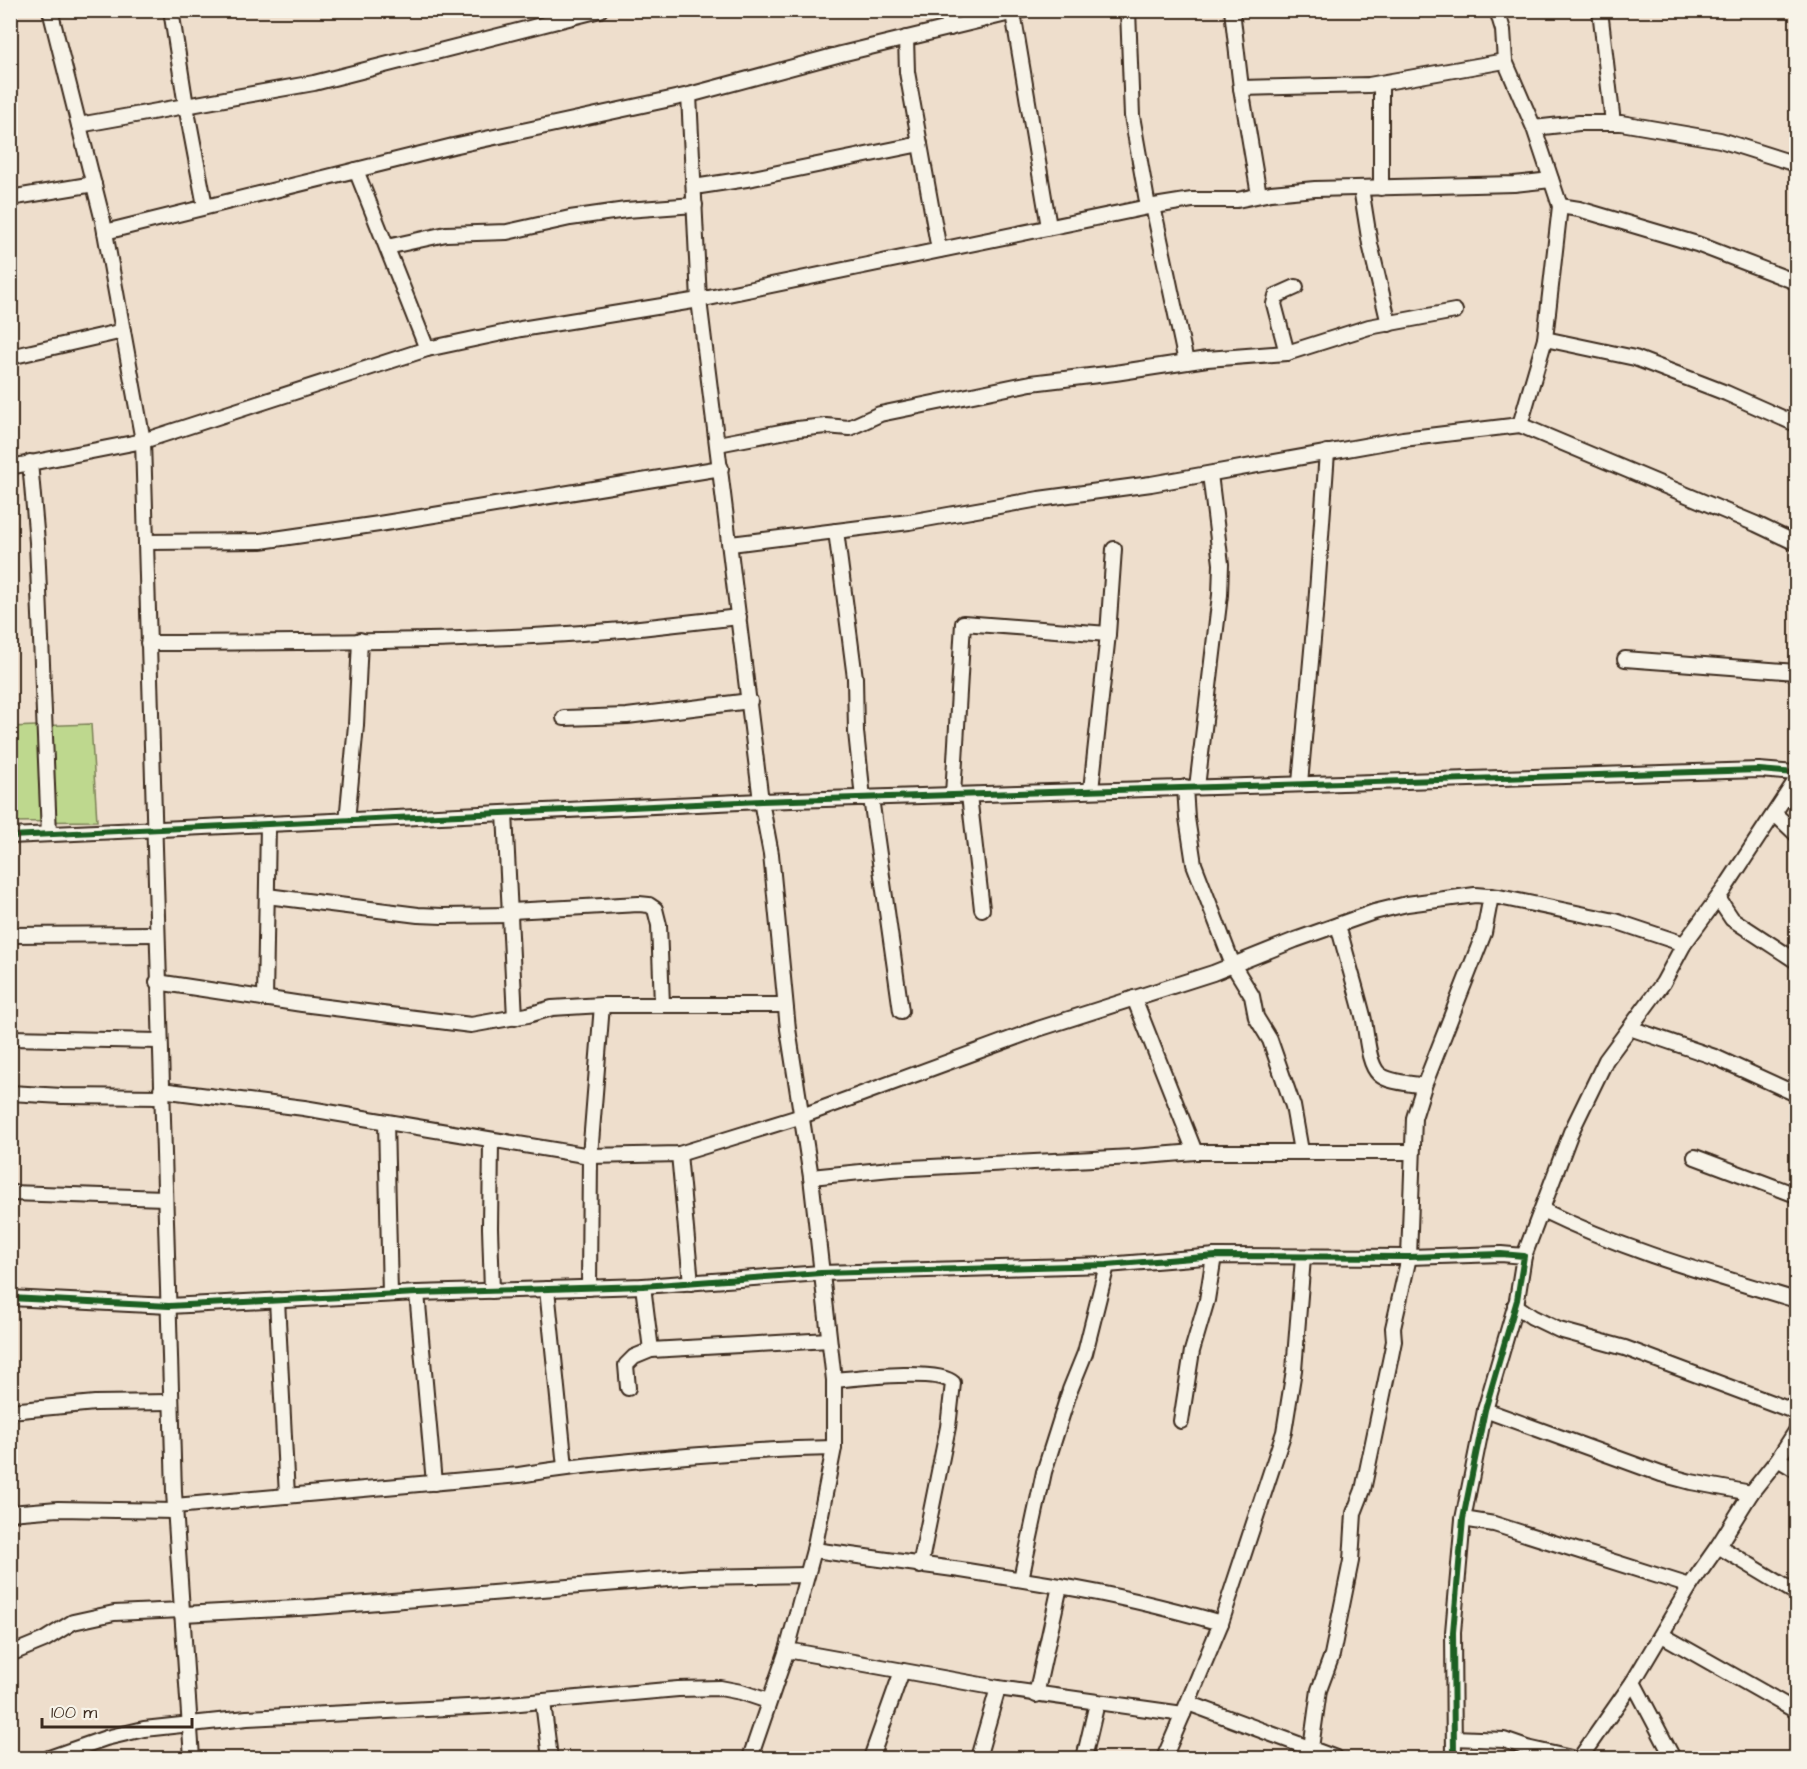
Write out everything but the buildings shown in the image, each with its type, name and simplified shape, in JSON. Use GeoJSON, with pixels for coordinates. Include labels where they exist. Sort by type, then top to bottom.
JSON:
{"type":"FeatureCollection","features":[{"type":"Feature","properties":{"kind":"street"},"geometry":{"type":"LineString","coordinates":[[50,10],[105,232],[142,441],[175,1508],[192,1758]]}},
{"type":"Feature","properties":{"kind":"street"},"geometry":{"type":"LineString","coordinates":[[171,10],[205,206]]}},
{"type":"Feature","properties":{"kind":"street"},"geometry":{"type":"LineString","coordinates":[[79,125],[314,83],[600,10]]}},
{"type":"Feature","properties":{"kind":"street"},"geometry":{"type":"LineString","coordinates":[[947,10],[950,28]]}},
{"type":"Feature","properties":{"kind":"street"},"geometry":{"type":"LineString","coordinates":[[1128,10],[1132,116],[1186,362]]}},
{"type":"Feature","properties":{"kind":"street"},"geometry":{"type":"LineString","coordinates":[[1232,10],[1259,195]]}},
{"type":"Feature","properties":{"kind":"street"},"geometry":{"type":"LineString","coordinates":[[1497,10],[1503,30],[1505,61],[1534,128],[1560,206],[1545,339],[1520,425]]}},
{"type":"Feature","properties":{"kind":"street"},"geometry":{"type":"LineString","coordinates":[[1600,10],[1613,123]]}},
{"type":"Feature","properties":{"kind":"street"},"geometry":{"type":"LineString","coordinates":[[105,232],[356,170],[689,95],[906,38],[1018,12],[1049,227]]}},
{"type":"Feature","properties":{"kind":"street"},"geometry":{"type":"LineString","coordinates":[[906,38],[907,72],[939,250]]}},
{"type":"Feature","properties":{"kind":"street"},"geometry":{"type":"LineString","coordinates":[[1242,88],[1369,85],[1505,61]]}},
{"type":"Feature","properties":{"kind":"street"},"geometry":{"type":"LineString","coordinates":[[1381,83],[1381,188]]}},
{"type":"Feature","properties":{"kind":"street"},"geometry":{"type":"LineString","coordinates":[[689,95],[699,300],[740,616],[761,801],[771,854],[785,1005],[811,1177],[834,1380],[834,1448],[814,1550],[787,1650],[750,1758]]}},
{"type":"Feature","properties":{"kind":"street"},"geometry":{"type":"LineString","coordinates":[[1534,128],[1579,123],[1613,123],[1720,140],[1797,164]]}},
{"type":"Feature","properties":{"kind":"street"},"geometry":{"type":"LineString","coordinates":[[694,187],[753,178],[920,144]]}},
{"type":"Feature","properties":{"kind":"street"},"geometry":{"type":"LineString","coordinates":[[356,170],[427,349]]}},
{"type":"Feature","properties":{"kind":"street"},"geometry":{"type":"LineString","coordinates":[[10,467],[142,441],[427,349],[521,329],[699,300],[1150,206],[1192,200],[1237,200],[1259,195],[1315,189],[1514,184],[1551,180]]}},
{"type":"Feature","properties":{"kind":"street"},"geometry":{"type":"LineString","coordinates":[[10,198],[94,184]]}},
{"type":"Feature","properties":{"kind":"street"},"geometry":{"type":"LineString","coordinates":[[1361,188],[1370,244],[1389,324]]}},
{"type":"Feature","properties":{"kind":"street"},"geometry":{"type":"LineString","coordinates":[[387,247],[446,234],[507,232],[570,218],[626,210],[695,205]]}},
{"type":"Feature","properties":{"kind":"street"},"geometry":{"type":"LineString","coordinates":[[1560,206],[1579,209],[1697,244],[1797,282]]}},
{"type":"Feature","properties":{"kind":"street"},"geometry":{"type":"LineString","coordinates":[[1287,353],[1274,303],[1276,296],[1296,287]]}},
{"type":"Feature","properties":{"kind":"street"},"geometry":{"type":"LineString","coordinates":[[718,444],[796,429],[826,426],[849,428],[880,414],[1031,383],[1186,362],[1287,353],[1369,327],[1455,311]]}},
{"type":"Feature","properties":{"kind":"street"},"geometry":{"type":"LineString","coordinates":[[10,357],[123,331]]}},
{"type":"Feature","properties":{"kind":"street"},"geometry":{"type":"LineString","coordinates":[[1545,339],[1635,358],[1726,393],[1797,424]]}},
{"type":"Feature","properties":{"kind":"street"},"geometry":{"type":"LineString","coordinates":[[731,544],[909,522],[1039,499],[1151,484],[1403,439],[1520,425],[1797,543]]}},
{"type":"Feature","properties":{"kind":"street"},"geometry":{"type":"LineString","coordinates":[[1300,783],[1327,452]]}},
{"type":"Feature","properties":{"kind":"street"},"geometry":{"type":"LineString","coordinates":[[30,462],[37,542],[49,834]]}},
{"type":"Feature","properties":{"kind":"street"},"geometry":{"type":"LineString","coordinates":[[146,542],[261,541],[721,468]]}},
{"type":"Feature","properties":{"kind":"street"},"geometry":{"type":"LineString","coordinates":[[1210,474],[1221,564],[1220,595],[1187,818],[1194,864],[1233,965],[1252,996],[1256,1017],[1270,1040],[1293,1106],[1301,1151]]}},
{"type":"Feature","properties":{"kind":"street"},"geometry":{"type":"LineString","coordinates":[[836,531],[855,678],[856,732],[901,1011]]}},
{"type":"Feature","properties":{"kind":"street"},"geometry":{"type":"LineString","coordinates":[[1091,790],[1108,634],[1114,549]]}},
{"type":"Feature","properties":{"kind":"street"},"geometry":{"type":"LineString","coordinates":[[148,643],[360,640],[564,633],[622,630],[740,616]]}},
{"type":"Feature","properties":{"kind":"street"},"geometry":{"type":"LineString","coordinates":[[953,795],[963,623],[1108,634]]}},
{"type":"Feature","properties":{"kind":"street"},"geometry":{"type":"LineString","coordinates":[[347,821],[357,725],[360,640]]}},
{"type":"Feature","properties":{"kind":"street"},"geometry":{"type":"LineString","coordinates":[[1625,659],[1797,672]]}},
{"type":"Feature","properties":{"kind":"street"},"geometry":{"type":"LineString","coordinates":[[564,718],[627,716],[750,700]]}},
{"type":"Feature","properties":{"kind":"street"},"geometry":{"type":"LineString","coordinates":[[10,836],[761,801],[1759,770],[1797,773]]}},
{"type":"Feature","properties":{"kind":"street"},"geometry":{"type":"LineString","coordinates":[[1454,1758],[1453,1632],[1463,1519],[1485,1410],[1515,1305],[1524,1256],[1571,1132],[1606,1060],[1664,983],[1684,944],[1718,898],[1797,780]]}},
{"type":"Feature","properties":{"kind":"street"},"geometry":{"type":"LineString","coordinates":[[969,795],[982,909]]}},
{"type":"Feature","properties":{"kind":"street"},"geometry":{"type":"LineString","coordinates":[[505,813],[515,1018]]}},
{"type":"Feature","properties":{"kind":"street"},"geometry":{"type":"LineString","coordinates":[[1775,814],[1797,834]]}},
{"type":"Feature","properties":{"kind":"street"},"geometry":{"type":"LineString","coordinates":[[265,999],[268,824]]}},
{"type":"Feature","properties":{"kind":"street"},"geometry":{"type":"LineString","coordinates":[[10,1093],[62,1096],[161,1094],[304,1108],[590,1156],[679,1154],[802,1116],[1038,1029],[1233,965],[1374,912],[1407,904],[1475,895],[1491,896],[1615,921],[1684,944]]}},
{"type":"Feature","properties":{"kind":"street"},"geometry":{"type":"LineString","coordinates":[[267,896],[418,915],[443,916],[649,905],[655,909],[659,925],[662,1004]]}},
{"type":"Feature","properties":{"kind":"street"},"geometry":{"type":"LineString","coordinates":[[1311,1748],[1319,1690],[1332,1655],[1351,1561],[1354,1513],[1363,1490],[1394,1341],[1393,1328],[1409,1257],[1414,1118],[1424,1086],[1484,933],[1491,896]]}},
{"type":"Feature","properties":{"kind":"street"},"geometry":{"type":"LineString","coordinates":[[1718,898],[1732,919],[1797,961]]}},
{"type":"Feature","properties":{"kind":"street"},"geometry":{"type":"LineString","coordinates":[[1338,925],[1364,1018],[1375,1069],[1389,1079],[1424,1086]]}},
{"type":"Feature","properties":{"kind":"street"},"geometry":{"type":"LineString","coordinates":[[10,935],[156,934]]}},
{"type":"Feature","properties":{"kind":"street"},"geometry":{"type":"LineString","coordinates":[[157,982],[265,999],[471,1025],[515,1018],[552,1008],[662,1004],[785,1005]]}},
{"type":"Feature","properties":{"kind":"street"},"geometry":{"type":"LineString","coordinates":[[1134,998],[1195,1152]]}},
{"type":"Feature","properties":{"kind":"street"},"geometry":{"type":"LineString","coordinates":[[589,1288],[590,1156],[602,1005]]}},
{"type":"Feature","properties":{"kind":"street"},"geometry":{"type":"LineString","coordinates":[[1630,1028],[1715,1056],[1797,1094]]}},
{"type":"Feature","properties":{"kind":"street"},"geometry":{"type":"LineString","coordinates":[[10,1038],[159,1041]]}},
{"type":"Feature","properties":{"kind":"street"},"geometry":{"type":"LineString","coordinates":[[386,1122],[390,1294]]}},
{"type":"Feature","properties":{"kind":"street"},"geometry":{"type":"LineString","coordinates":[[491,1141],[492,1291]]}},
{"type":"Feature","properties":{"kind":"street"},"geometry":{"type":"LineString","coordinates":[[811,1177],[891,1169],[1195,1152],[1413,1152]]}},
{"type":"Feature","properties":{"kind":"street"},"geometry":{"type":"LineString","coordinates":[[679,1154],[691,1283]]}},
{"type":"Feature","properties":{"kind":"street"},"geometry":{"type":"LineString","coordinates":[[1695,1157],[1797,1195]]}},
{"type":"Feature","properties":{"kind":"street"},"geometry":{"type":"LineString","coordinates":[[10,1193],[165,1198]]}},
{"type":"Feature","properties":{"kind":"street"},"geometry":{"type":"LineString","coordinates":[[1542,1210],[1633,1250],[1692,1270],[1797,1300]]}},
{"type":"Feature","properties":{"kind":"street"},"geometry":{"type":"LineString","coordinates":[[10,1298],[169,1306],[390,1294],[644,1286],[821,1273],[1107,1265],[1214,1256],[1409,1257],[1501,1254],[1524,1256]]}},
{"type":"Feature","properties":{"kind":"street"},"geometry":{"type":"LineString","coordinates":[[1181,1421],[1189,1362],[1208,1300],[1214,1256]]}},
{"type":"Feature","properties":{"kind":"street"},"geometry":{"type":"LineString","coordinates":[[1164,1758],[1221,1623],[1284,1432],[1294,1371],[1303,1257]]}},
{"type":"Feature","properties":{"kind":"street"},"geometry":{"type":"LineString","coordinates":[[1021,1579],[1044,1472],[1070,1390],[1085,1353],[1107,1265]]}},
{"type":"Feature","properties":{"kind":"street"},"geometry":{"type":"LineString","coordinates":[[644,1286],[651,1350]]}},
{"type":"Feature","properties":{"kind":"street"},"geometry":{"type":"LineString","coordinates":[[547,1289],[564,1467]]}},
{"type":"Feature","properties":{"kind":"street"},"geometry":{"type":"LineString","coordinates":[[417,1293],[434,1483]]}},
{"type":"Feature","properties":{"kind":"street"},"geometry":{"type":"LineString","coordinates":[[277,1300],[287,1496]]}},
{"type":"Feature","properties":{"kind":"street"},"geometry":{"type":"LineString","coordinates":[[1515,1305],[1532,1317],[1559,1330],[1625,1348],[1797,1412]]}},
{"type":"Feature","properties":{"kind":"street"},"geometry":{"type":"LineString","coordinates":[[628,1388],[626,1365],[634,1357],[651,1350],[829,1340]]}},
{"type":"Feature","properties":{"kind":"street"},"geometry":{"type":"LineString","coordinates":[[834,1380],[900,1375],[947,1377],[953,1383],[948,1427],[920,1566]]}},
{"type":"Feature","properties":{"kind":"street"},"geometry":{"type":"LineString","coordinates":[[10,1412],[95,1403],[171,1402]]}},
{"type":"Feature","properties":{"kind":"street"},"geometry":{"type":"LineString","coordinates":[[1485,1410],[1660,1474],[1751,1493]]}},
{"type":"Feature","properties":{"kind":"street"},"geometry":{"type":"LineString","coordinates":[[1580,1758],[1633,1683],[1690,1586],[1751,1493],[1797,1431]]}},
{"type":"Feature","properties":{"kind":"street"},"geometry":{"type":"LineString","coordinates":[[10,1513],[58,1509],[175,1508],[519,1475],[564,1467],[715,1453],[786,1448],[834,1448]]}},
{"type":"Feature","properties":{"kind":"street"},"geometry":{"type":"LineString","coordinates":[[1778,1459],[1797,1470]]}},
{"type":"Feature","properties":{"kind":"street"},"geometry":{"type":"LineString","coordinates":[[1463,1519],[1494,1524],[1690,1586]]}},
{"type":"Feature","properties":{"kind":"street"},"geometry":{"type":"LineString","coordinates":[[1718,1546],[1797,1593]]}},
{"type":"Feature","properties":{"kind":"street"},"geometry":{"type":"LineString","coordinates":[[814,1550],[920,1566],[961,1569],[1099,1592],[1158,1605],[1221,1623]]}},
{"type":"Feature","properties":{"kind":"street"},"geometry":{"type":"LineString","coordinates":[[10,1654],[44,1640],[73,1622],[114,1613],[328,1606],[694,1577],[807,1575]]}},
{"type":"Feature","properties":{"kind":"street"},"geometry":{"type":"LineString","coordinates":[[1036,1695],[1060,1586]]}},
{"type":"Feature","properties":{"kind":"street"},"geometry":{"type":"LineString","coordinates":[[1662,1635],[1797,1711]]}},
{"type":"Feature","properties":{"kind":"street"},"geometry":{"type":"LineString","coordinates":[[787,1650],[1036,1695],[1097,1703],[1186,1709],[1336,1758]]}},
{"type":"Feature","properties":{"kind":"street"},"geometry":{"type":"LineString","coordinates":[[871,1758],[902,1671]]}},
{"type":"Feature","properties":{"kind":"street"},"geometry":{"type":"LineString","coordinates":[[1633,1683],[1673,1758]]}},
{"type":"Feature","properties":{"kind":"street"},"geometry":{"type":"LineString","coordinates":[[49,1758],[106,1738],[144,1729],[247,1718],[442,1709],[678,1689],[720,1688],[768,1701]]}},
{"type":"Feature","properties":{"kind":"street"},"geometry":{"type":"LineString","coordinates":[[978,1758],[998,1688]]}},
{"type":"Feature","properties":{"kind":"street"},"geometry":{"type":"LineString","coordinates":[[543,1702],[550,1758]]}},
{"type":"Feature","properties":{"kind":"street"},"geometry":{"type":"LineString","coordinates":[[1084,1758],[1097,1703]]}},
{"type":"Feature","properties":{"kind":"street"},"geometry":{"type":"LineString","coordinates":[[1454,1738],[1504,1740],[1571,1758]]}},
{"type":"Feature","properties":{"kind":"green space"},"geometry":{"type":"Polygon","coordinates":[[[91,724],[97,821],[11,822],[10,727],[91,724]]]}},
{"type":"Feature","properties":{"kind":"cycle path"},"geometry":{"type":"LineString","coordinates":[[10,836],[761,801],[1759,770],[1796,773]]}},
{"type":"Feature","properties":{"kind":"cycle path"},"geometry":{"type":"LineString","coordinates":[[10,1298],[169,1306],[417,1293],[643,1286],[821,1273],[1107,1265],[1216,1256],[1409,1257],[1501,1254],[1524,1256],[1517,1300],[1485,1410],[1463,1519],[1453,1632],[1454,1758]]}}]}
